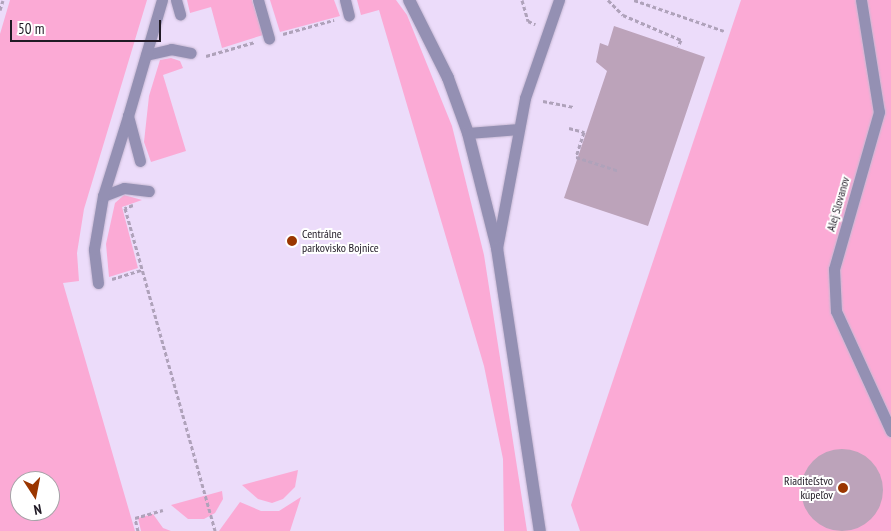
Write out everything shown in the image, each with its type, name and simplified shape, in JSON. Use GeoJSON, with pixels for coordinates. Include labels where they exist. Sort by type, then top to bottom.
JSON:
{"type":"FeatureCollection","features":[{"type":"Feature","properties":{"kind":"street"},"geometry":{"type":"LineString","coordinates":[[410,0],[448,78],[468,133],[497,248],[540,531]]}},
{"type":"Feature","properties":{"kind":"lane"},"geometry":{"type":"LineString","coordinates":[[98,283],[94,249],[103,196],[162,0]]}},
{"type":"Feature","properties":{"kind":"lane"},"geometry":{"type":"LineString","coordinates":[[176,0],[180,14]]}},
{"type":"Feature","properties":{"kind":"lane"},"geometry":{"type":"LineString","coordinates":[[258,0],[269,38]]}},
{"type":"Feature","properties":{"kind":"lane"},"geometry":{"type":"LineString","coordinates":[[345,0],[349,16]]}},
{"type":"Feature","properties":{"kind":"lane"},"geometry":{"type":"LineString","coordinates":[[497,248],[518,129],[559,0]]}},
{"type":"Feature","properties":{"kind":"lane","name":"Alej Slovanov"},"geometry":{"type":"LineString","coordinates":[[861,0],[879,112],[834,269],[836,311],[891,431]]}},
{"type":"Feature","properties":{"kind":"lane"},"geometry":{"type":"LineString","coordinates":[[146,55],[171,49],[196,56]]}},
{"type":"Feature","properties":{"kind":"lane"},"geometry":{"type":"LineString","coordinates":[[128,116],[140,161]]}},
{"type":"Feature","properties":{"kind":"lane"},"geometry":{"type":"LineString","coordinates":[[468,133],[518,129]]}},
{"type":"Feature","properties":{"kind":"lane"},"geometry":{"type":"LineString","coordinates":[[103,196],[124,188],[149,191]]}},
{"type":"Feature","properties":{"kind":"lane"},"geometry":{"type":"LineString","coordinates":[[879,408],[891,416]]}},
{"type":"Feature","properties":{"kind":"path"},"geometry":{"type":"LineString","coordinates":[[0,10],[3,0]]}},
{"type":"Feature","properties":{"kind":"path"},"geometry":{"type":"LineString","coordinates":[[522,0],[528,21],[548,30]]}},
{"type":"Feature","properties":{"kind":"path"},"geometry":{"type":"LineString","coordinates":[[608,0],[624,15],[681,40],[678,46]]}},
{"type":"Feature","properties":{"kind":"path"},"geometry":{"type":"LineString","coordinates":[[634,0],[724,31]]}},
{"type":"Feature","properties":{"kind":"path"},"geometry":{"type":"LineString","coordinates":[[301,29],[316,25]]}},
{"type":"Feature","properties":{"kind":"path"},"geometry":{"type":"LineString","coordinates":[[196,56],[242,46]]}},
{"type":"Feature","properties":{"kind":"path"},"geometry":{"type":"LineString","coordinates":[[543,101],[574,107]]}},
{"type":"Feature","properties":{"kind":"path"},"geometry":{"type":"LineString","coordinates":[[569,128],[584,132],[576,157],[619,171]]}},
{"type":"Feature","properties":{"kind":"path"},"geometry":{"type":"LineString","coordinates":[[142,202],[124,208],[215,531]]}},
{"type":"Feature","properties":{"kind":"path"},"geometry":{"type":"LineString","coordinates":[[138,531],[135,518],[163,510]]}},
{"type":"Feature","properties":{"kind":"shaded area"},"geometry":{"type":"Polygon","coordinates":[[[10,0],[147,0],[84,209],[77,253],[79,281],[63,283],[135,531],[0,531],[0,34],[10,0]]]}},
{"type":"Feature","properties":{"kind":"shaded area"},"geometry":{"type":"Polygon","coordinates":[[[187,0],[252,0],[263,35],[222,48],[211,7],[190,13],[187,0]]]}},
{"type":"Feature","properties":{"kind":"shaded area"},"geometry":{"type":"Polygon","coordinates":[[[270,0],[334,0],[340,16],[280,32],[270,0]]]}},
{"type":"Feature","properties":{"kind":"shaded area"},"geometry":{"type":"Polygon","coordinates":[[[357,0],[396,0],[407,15],[452,126],[484,255],[527,531],[504,531],[503,459],[484,366],[379,10],[361,15],[357,0]]]}},
{"type":"Feature","properties":{"kind":"shaded area"},"geometry":{"type":"Polygon","coordinates":[[[741,0],[891,0],[891,531],[580,531],[571,505],[741,0]]]}},
{"type":"Feature","properties":{"kind":"shaded area"},"geometry":{"type":"Polygon","coordinates":[[[171,58],[180,61],[183,68],[163,75],[186,151],[151,162],[144,142],[149,96],[160,60],[171,58]]]}},
{"type":"Feature","properties":{"kind":"shaded area"},"geometry":{"type":"Polygon","coordinates":[[[124,195],[142,200],[122,207],[138,268],[109,277],[106,244],[115,203],[124,195]]]}},
{"type":"Feature","properties":{"kind":"shaded area"},"geometry":{"type":"Polygon","coordinates":[[[298,470],[295,487],[283,499],[272,503],[258,499],[242,485],[298,470]]]}},
{"type":"Feature","properties":{"kind":"shaded area"},"geometry":{"type":"Polygon","coordinates":[[[222,491],[223,499],[215,513],[204,519],[188,519],[171,505],[222,491]]]}},
{"type":"Feature","properties":{"kind":"shaded area"},"geometry":{"type":"Polygon","coordinates":[[[301,497],[290,531],[219,531],[240,502],[261,511],[279,511],[301,497]]]}},
{"type":"Feature","properties":{"kind":"shaded area"},"geometry":{"type":"Polygon","coordinates":[[[153,514],[163,528],[171,531],[141,531],[138,518],[153,514]]]}},
{"type":"Feature","properties":{"kind":"building"},"geometry":{"type":"Polygon","coordinates":[[[614,26],[705,57],[648,226],[564,198],[607,71],[596,62],[600,43],[608,46],[614,26]]]}},
{"type":"Feature","properties":{"kind":"building","name":"Riaditeľstvo kúpeľov"},"geometry":{"type":"Polygon","coordinates":[[[842,449],[858,452],[871,461],[880,474],[883,490],[880,506],[871,519],[858,528],[842,531],[826,528],[813,519],[804,506],[801,490],[804,474],[813,461],[826,452],[842,449]]]}},
{"type":"Feature","properties":{"kind":"place","name":"Centrálne parkovisko Bojnice"},"geometry":{"type":"Point","coordinates":[292,241]}},
{"type":"Feature","properties":{"kind":"place","name":"Riaditeľstvo kúpeľov"},"geometry":{"type":"Point","coordinates":[843,488]}}]}
